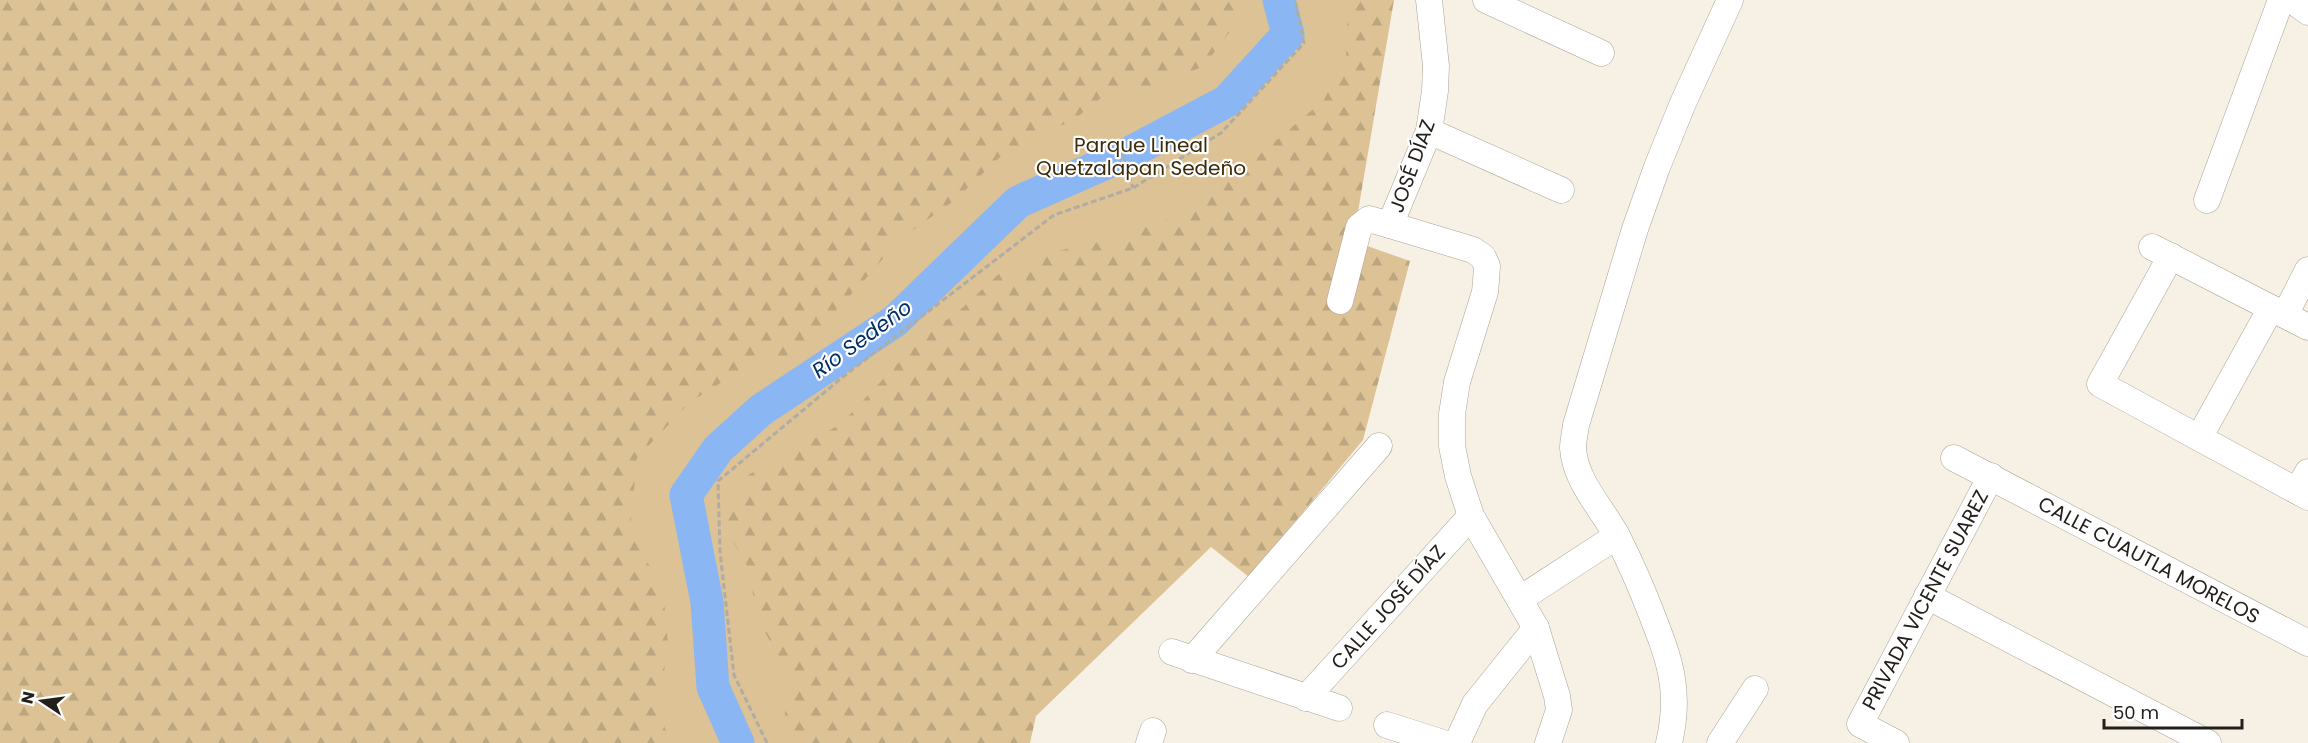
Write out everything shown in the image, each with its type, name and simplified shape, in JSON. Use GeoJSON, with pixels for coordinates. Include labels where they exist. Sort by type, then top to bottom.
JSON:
{"type":"FeatureCollection","features":[{"type":"Feature","properties":{"kind":"street","name":"JOSÉ DÍAZ"},"geometry":{"type":"LineString","coordinates":[[1429,0],[1436,66],[1429,131],[1390,225],[1473,250],[1483,257],[1487,266],[1485,292],[1457,382],[1452,414],[1452,446],[1458,476],[1471,516]]}},
{"type":"Feature","properties":{"kind":"street"},"geometry":{"type":"LineString","coordinates":[[1486,0],[1600,52]]}},
{"type":"Feature","properties":{"kind":"street"},"geometry":{"type":"LineString","coordinates":[[1669,743],[1673,726],[1674,690],[1668,656],[1617,536],[1575,464],[1573,446],[1576,426],[1635,230],[1657,167],[1683,103],[1730,0]]}},
{"type":"Feature","properties":{"kind":"street"},"geometry":{"type":"LineString","coordinates":[[2207,200],[2281,0]]}},
{"type":"Feature","properties":{"kind":"street"},"geometry":{"type":"LineString","coordinates":[[2292,0],[2308,12]]}},
{"type":"Feature","properties":{"kind":"street"},"geometry":{"type":"LineString","coordinates":[[1429,131],[1561,190]]}},
{"type":"Feature","properties":{"kind":"street"},"geometry":{"type":"LineString","coordinates":[[1340,301],[1359,227],[1369,219],[1390,225]]}},
{"type":"Feature","properties":{"kind":"street"},"geometry":{"type":"LineString","coordinates":[[2305,487],[2199,438],[2100,384],[2162,251],[2308,327]]}},
{"type":"Feature","properties":{"kind":"street"},"geometry":{"type":"LineString","coordinates":[[2199,438],[2278,311],[2308,270]]}},
{"type":"Feature","properties":{"kind":"street"},"geometry":{"type":"LineString","coordinates":[[1339,708],[1182,656],[1379,446]]}},
{"type":"Feature","properties":{"kind":"street","name":"CALLE CUAUTLA MORELOS"},"geometry":{"type":"LineString","coordinates":[[1954,458],[2308,643]]}},
{"type":"Feature","properties":{"kind":"street","name":"PRIVADA VICENTE SUAREZ"},"geometry":{"type":"LineString","coordinates":[[1876,736],[1927,596],[1991,477]]}},
{"type":"Feature","properties":{"kind":"street"},"geometry":{"type":"LineString","coordinates":[[1471,516],[1536,628],[1557,696],[1559,710],[1557,722],[1548,743]]}},
{"type":"Feature","properties":{"kind":"street","name":"CALLE JOSÉ DÍAZ"},"geometry":{"type":"LineString","coordinates":[[1306,698],[1471,516]]}},
{"type":"Feature","properties":{"kind":"street"},"geometry":{"type":"LineString","coordinates":[[1520,599],[1617,536]]}},
{"type":"Feature","properties":{"kind":"street"},"geometry":{"type":"LineString","coordinates":[[1927,596],[2208,743]]}},
{"type":"Feature","properties":{"kind":"street"},"geometry":{"type":"LineString","coordinates":[[1457,743],[1475,704],[1536,628]]}},
{"type":"Feature","properties":{"kind":"street"},"geometry":{"type":"LineString","coordinates":[[1720,743],[1755,689]]}},
{"type":"Feature","properties":{"kind":"street"},"geometry":{"type":"LineString","coordinates":[[1388,725],[1443,743]]}},
{"type":"Feature","properties":{"kind":"path"},"geometry":{"type":"LineString","coordinates":[[767,743],[734,675],[720,552],[718,481],[844,376],[1054,215],[1133,188],[1221,133],[1304,43],[1295,0]]}},
{"type":"Feature","properties":{"kind":"path"},"geometry":{"type":"LineString","coordinates":[[1118,141],[1133,188]]}},
{"type":"Feature","properties":{"kind":"green space"},"geometry":{"type":"Polygon","coordinates":[[[0,0],[1394,0],[1353,241],[1410,261],[1363,440],[1249,577],[1211,547],[1036,716],[1030,743],[0,743],[0,0]]]}},
{"type":"Feature","properties":{"kind":"green space","name":"Parque Lineal Quetzalapan Sedeño"},"geometry":{"type":"Polygon","coordinates":[[[1240,0],[1346,0],[1348,3],[1346,55],[1324,100],[1233,177],[1183,215],[1104,241],[1053,252],[1001,272],[961,309],[918,342],[841,424],[748,475],[722,522],[747,566],[759,622],[790,675],[783,730],[793,743],[671,743],[658,711],[668,645],[663,590],[630,531],[637,458],[690,402],[743,369],[795,353],[861,284],[899,240],[955,200],[999,158],[1076,118],[1110,91],[1159,85],[1204,66],[1246,10],[1240,0]]]}},
{"type":"Feature","properties":{"kind":"waterway","name":"Río Sedeño"},"geometry":{"type":"LineString","coordinates":[[738,743],[713,687],[707,602],[686,495],[718,449],[761,410],[895,321],[1018,202],[1129,153],[1227,101],[1288,34],[1279,0]]}}]}
